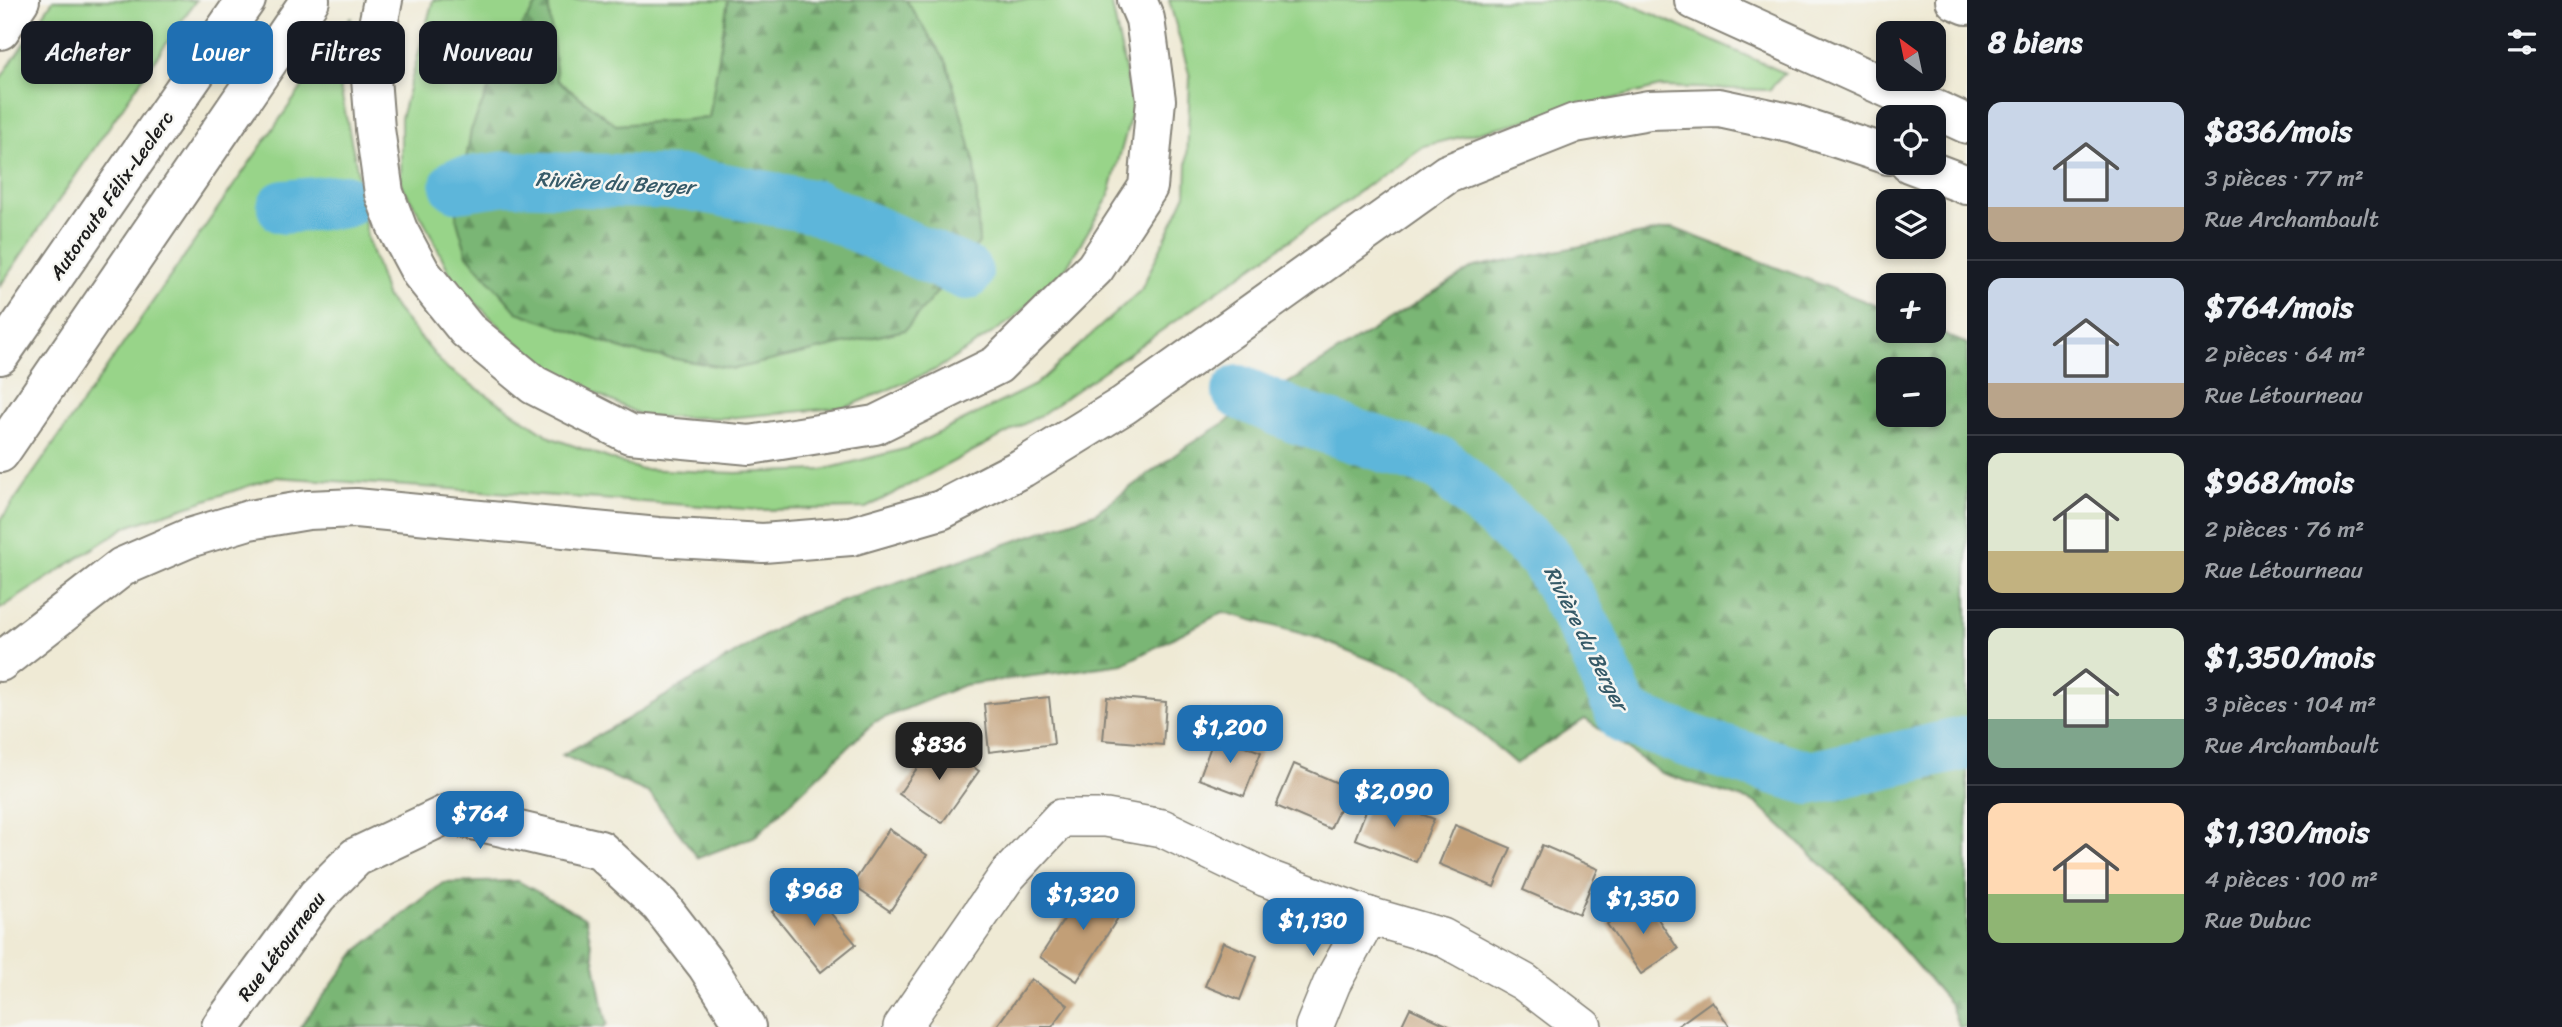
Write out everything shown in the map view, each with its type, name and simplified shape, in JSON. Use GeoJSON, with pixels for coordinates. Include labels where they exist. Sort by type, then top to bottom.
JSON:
{"type":"FeatureCollection","features":[{"type":"Feature","properties":{"kind":"main road"},"geometry":{"type":"LineString","coordinates":[[0,30],[20,0]]}},
{"type":"Feature","properties":{"kind":"main road","name":"Autoroute Félix-Leclerc"},"geometry":{"type":"LineString","coordinates":[[0,355],[246,0]]}},
{"type":"Feature","properties":{"kind":"main road"},"geometry":{"type":"LineString","coordinates":[[0,453],[310,0]]}},
{"type":"Feature","properties":{"kind":"main road"},"geometry":{"type":"LineString","coordinates":[[383,0],[370,65],[384,193],[398,230],[421,273],[467,330],[534,385],[630,434],[750,445],[875,425],[997,365],[1095,268],[1148,187],[1156,100],[1145,19],[1137,0]]}},
{"type":"Feature","properties":{"kind":"main road"},"geometry":{"type":"LineString","coordinates":[[1694,0],[1967,124]]}},
{"type":"Feature","properties":{"kind":"main road"},"geometry":{"type":"LineString","coordinates":[[1955,0],[1967,5]]}},
{"type":"Feature","properties":{"kind":"main road"},"geometry":{"type":"LineString","coordinates":[[0,662],[122,566],[189,538],[261,518],[308,510],[356,508],[658,537],[763,543],[851,536],[941,510],[1022,468],[1124,405],[1447,174],[1575,123],[1649,110],[1719,108],[1794,124],[1876,151]]}},
{"type":"Feature","properties":{"kind":"main road"},"geometry":{"type":"LineString","coordinates":[[1941,175],[1967,185]]}},
{"type":"Feature","properties":{"kind":"main road","name":"Rue Létourneau"},"geometry":{"type":"LineString","coordinates":[[221,1027],[317,896],[356,857],[447,814],[600,850],[660,905],[707,966],[746,1027]]}},
{"type":"Feature","properties":{"kind":"street"},"geometry":{"type":"LineString","coordinates":[[902,1027],[1007,876],[1061,818],[1106,818],[1162,828],[1266,878],[1369,916],[1442,937],[1524,982],[1583,1027]]}},
{"type":"Feature","properties":{"kind":"street"},"geometry":{"type":"LineString","coordinates":[[1314,1027],[1332,984],[1369,916]]}},
{"type":"Feature","properties":{"kind":"green space"},"geometry":{"type":"Polygon","coordinates":[[[53,0],[196,0],[182,21],[167,21],[167,42],[153,63],[153,21],[39,21],[53,0]]]}},
{"type":"Feature","properties":{"kind":"green space"},"geometry":{"type":"Polygon","coordinates":[[[433,0],[1111,0],[1133,108],[1108,198],[1066,268],[1012,320],[937,369],[847,407],[727,418],[645,417],[572,382],[514,340],[454,282],[424,221],[401,185],[401,118],[419,52],[419,84],[557,84],[557,21],[427,21],[433,0]]]}},
{"type":"Feature","properties":{"kind":"green space"},"geometry":{"type":"Polygon","coordinates":[[[540,0],[548,0],[550,21],[525,21],[540,0]]]}},
{"type":"Feature","properties":{"kind":"green space"},"geometry":{"type":"Polygon","coordinates":[[[728,0],[906,0],[947,63],[975,164],[979,243],[905,330],[734,369],[628,351],[517,312],[467,255],[456,217],[471,130],[490,84],[557,84],[557,80],[616,125],[709,118],[728,0]]]}},
{"type":"Feature","properties":{"kind":"green space"},"geometry":{"type":"Polygon","coordinates":[[[1169,0],[1621,0],[1785,73],[1769,90],[1660,87],[1424,146],[1041,415],[866,508],[760,510],[275,477],[126,527],[0,609],[0,521],[304,84],[340,84],[367,237],[387,298],[445,367],[552,438],[639,469],[736,473],[822,470],[908,448],[1035,385],[1141,290],[1186,194],[1190,77],[1169,0]]]}},
{"type":"Feature","properties":{"kind":"green space"},"geometry":{"type":"Polygon","coordinates":[[[21,48],[21,84],[138,84],[0,286],[0,79],[21,48]]]}},
{"type":"Feature","properties":{"kind":"green space"},"geometry":{"type":"Polygon","coordinates":[[[1673,228],[1876,305],[1876,343],[1946,343],[1946,335],[1967,344],[1967,1027],[1959,1027],[1950,1004],[1861,901],[1756,803],[1661,773],[1585,719],[1516,764],[1416,678],[1314,637],[1223,612],[1123,664],[964,685],[874,722],[756,836],[698,858],[649,793],[562,755],[624,721],[792,619],[1095,513],[1187,446],[1474,267],[1673,228]]]}},
{"type":"Feature","properties":{"kind":"green space"},"geometry":{"type":"Polygon","coordinates":[[[518,881],[586,919],[607,1024],[603,1027],[300,1027],[358,950],[443,883],[518,881]]]}},
{"type":"Feature","properties":{"kind":"building"},"geometry":{"type":"Polygon","coordinates":[[[1049,697],[1054,744],[989,752],[984,704],[1049,697]]]}},
{"type":"Feature","properties":{"kind":"building"},"geometry":{"type":"Polygon","coordinates":[[[1107,697],[1166,702],[1163,745],[1103,740],[1107,697]]]}},
{"type":"Feature","properties":{"kind":"building"},"geometry":{"type":"Polygon","coordinates":[[[1215,735],[1261,752],[1244,796],[1199,779],[1215,735]]]}},
{"type":"Feature","properties":{"kind":"building"},"geometry":{"type":"Polygon","coordinates":[[[936,741],[979,771],[942,823],[899,794],[936,741]]]}},
{"type":"Feature","properties":{"kind":"building"},"geometry":{"type":"Polygon","coordinates":[[[1294,764],[1349,788],[1330,829],[1276,806],[1294,764]]]}},
{"type":"Feature","properties":{"kind":"building"},"geometry":{"type":"Polygon","coordinates":[[[1372,795],[1434,819],[1416,862],[1355,839],[1372,795]]]}},
{"type":"Feature","properties":{"kind":"building"},"geometry":{"type":"Polygon","coordinates":[[[1455,825],[1511,848],[1494,887],[1439,864],[1455,825]]]}},
{"type":"Feature","properties":{"kind":"building"},"geometry":{"type":"Polygon","coordinates":[[[889,829],[927,855],[890,911],[852,885],[889,829]]]}},
{"type":"Feature","properties":{"kind":"building"},"geometry":{"type":"Polygon","coordinates":[[[1542,845],[1598,869],[1579,914],[1523,890],[1542,845]]]}},
{"type":"Feature","properties":{"kind":"building"},"geometry":{"type":"Polygon","coordinates":[[[1088,882],[1125,907],[1077,981],[1040,957],[1088,882]]]}},
{"type":"Feature","properties":{"kind":"building"},"geometry":{"type":"Polygon","coordinates":[[[806,883],[856,944],[821,972],[772,912],[806,883]]]}},
{"type":"Feature","properties":{"kind":"building"},"geometry":{"type":"Polygon","coordinates":[[[1644,898],[1678,949],[1641,974],[1607,924],[1644,898]]]}},
{"type":"Feature","properties":{"kind":"building"},"geometry":{"type":"Polygon","coordinates":[[[1223,942],[1257,956],[1240,1000],[1205,986],[1223,942]]]}},
{"type":"Feature","properties":{"kind":"building"},"geometry":{"type":"Polygon","coordinates":[[[1031,979],[1068,1005],[1052,1027],[996,1027],[1031,979]]]}},
{"type":"Feature","properties":{"kind":"building"},"geometry":{"type":"Polygon","coordinates":[[[1712,1001],[1730,1027],[1676,1027],[1712,1001]]]}},
{"type":"Feature","properties":{"kind":"building"},"geometry":{"type":"Polygon","coordinates":[[[1410,1008],[1451,1027],[1401,1027],[1410,1008]]]}},
{"type":"Feature","properties":{"kind":"waterway","name":"Rivière du Berger"},"geometry":{"type":"LineString","coordinates":[[457,185],[507,178],[686,183],[816,207],[966,273]]}},
{"type":"Feature","properties":{"kind":"waterway","name":"Rivière du Berger"},"geometry":{"type":"LineString","coordinates":[[284,207],[344,201]]}},
{"type":"Feature","properties":{"kind":"waterway","name":"Rivière du Berger"},"geometry":{"type":"LineString","coordinates":[[1239,392],[1295,416],[1441,464],[1545,557],[1589,636],[1624,717],[1716,750],[1810,778],[1967,743]]}}]}
